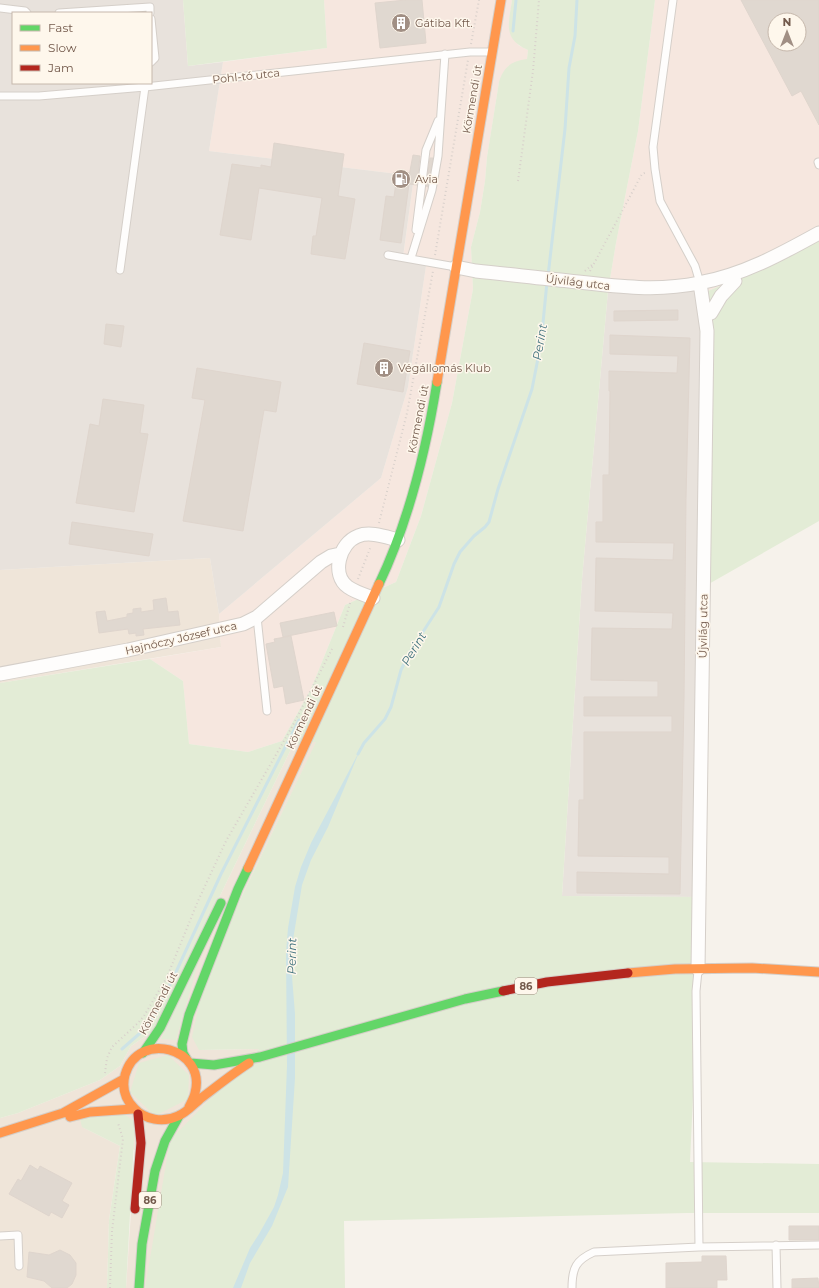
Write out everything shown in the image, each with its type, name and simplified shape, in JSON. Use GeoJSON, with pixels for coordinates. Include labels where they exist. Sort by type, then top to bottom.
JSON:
{"type":"FeatureCollection","features":[{"type":"Feature","properties":{"kind":"main road","name":"Körmendi út"},"geometry":{"type":"LineString","coordinates":[[188,1060],[183,1053],[182,1044],[192,1006],[238,889],[373,598],[398,540],[416,481],[428,432],[501,0]]}},
{"type":"Feature","properties":{"kind":"main road","name":"Körmendi út"},"geometry":{"type":"LineString","coordinates":[[143,1053],[160,1028],[233,881],[292,772]]}},
{"type":"Feature","properties":{"kind":"main road","name":"86"},"geometry":{"type":"LineString","coordinates":[[260,1057],[232,1074],[172,1120],[151,1120],[135,1111],[129,1104],[124,1092],[124,1079],[129,1066],[132,1061],[149,1050],[162,1048],[175,1051],[188,1060],[206,1065],[218,1065],[260,1057],[465,999],[547,982],[646,971],[698,969],[752,968],[819,972]]}},
{"type":"Feature","properties":{"kind":"main road","name":"86"},"geometry":{"type":"LineString","coordinates":[[188,1060],[193,1068],[197,1082],[196,1095],[189,1107]]}},
{"type":"Feature","properties":{"kind":"main road"},"geometry":{"type":"LineString","coordinates":[[0,1133],[63,1113],[105,1091],[124,1079]]}},
{"type":"Feature","properties":{"kind":"main road","name":"86"},"geometry":{"type":"LineString","coordinates":[[134,1217],[141,1147],[135,1111]]}},
{"type":"Feature","properties":{"kind":"main road"},"geometry":{"type":"LineString","coordinates":[[20,1127],[90,1112],[135,1111]]}},
{"type":"Feature","properties":{"kind":"main road","name":"86"},"geometry":{"type":"LineString","coordinates":[[139,1288],[142,1248],[155,1171],[165,1141],[179,1116]]}},
{"type":"Feature","properties":{"kind":"main road"},"geometry":{"type":"LineString","coordinates":[[132,1248],[132,1288]]}},
{"type":"Feature","properties":{"kind":"street","name":"Újvilág utca"},"geometry":{"type":"LineString","coordinates":[[456,267],[476,271],[523,276],[580,277],[619,287],[676,287],[700,283],[737,273],[768,261],[819,233]]}},
{"type":"Feature","properties":{"kind":"street"},"geometry":{"type":"LineString","coordinates":[[711,313],[721,296],[735,281]]}},
{"type":"Feature","properties":{"kind":"street","name":"Újvilág utca"},"geometry":{"type":"LineString","coordinates":[[698,969],[707,331],[700,283]]}},
{"type":"Feature","properties":{"kind":"street"},"geometry":{"type":"LineString","coordinates":[[373,598],[347,587],[341,579],[339,566],[340,554],[351,539],[360,535],[376,534],[398,540]]}},
{"type":"Feature","properties":{"kind":"street","name":"Hajnóczy József utca"},"geometry":{"type":"LineString","coordinates":[[0,674],[136,649],[229,628],[251,621],[321,562],[331,556],[340,554]]}},
{"type":"Feature","properties":{"kind":"lane"},"geometry":{"type":"LineString","coordinates":[[673,0],[653,147],[655,169],[660,201],[695,266],[700,283]]}},
{"type":"Feature","properties":{"kind":"lane"},"geometry":{"type":"LineString","coordinates":[[74,12],[150,7],[150,12]]}},
{"type":"Feature","properties":{"kind":"lane"},"geometry":{"type":"LineString","coordinates":[[0,8],[26,12]]}},
{"type":"Feature","properties":{"kind":"lane"},"geometry":{"type":"LineString","coordinates":[[152,29],[155,58],[152,61]]}},
{"type":"Feature","properties":{"kind":"lane","name":"Pohl-tó utca"},"geometry":{"type":"LineString","coordinates":[[0,96],[39,96],[146,87],[445,54],[492,52]]}},
{"type":"Feature","properties":{"kind":"lane"},"geometry":{"type":"LineString","coordinates":[[411,258],[432,190],[438,156],[445,54]]}},
{"type":"Feature","properties":{"kind":"lane"},"geometry":{"type":"LineString","coordinates":[[120,270],[146,87]]}},
{"type":"Feature","properties":{"kind":"lane"},"geometry":{"type":"LineString","coordinates":[[414,247],[426,150],[441,113]]}},
{"type":"Feature","properties":{"kind":"lane"},"geometry":{"type":"LineString","coordinates":[[388,254],[456,267]]}},
{"type":"Feature","properties":{"kind":"lane"},"geometry":{"type":"LineString","coordinates":[[257,617],[267,711]]}},
{"type":"Feature","properties":{"kind":"lane"},"geometry":{"type":"LineString","coordinates":[[698,969],[696,1012],[699,1247]]}},
{"type":"Feature","properties":{"kind":"lane"},"geometry":{"type":"LineString","coordinates":[[0,1236],[18,1234],[19,1266]]}},
{"type":"Feature","properties":{"kind":"lane"},"geometry":{"type":"LineString","coordinates":[[572,1288],[572,1279],[577,1263],[584,1257],[594,1252],[699,1247],[819,1245]]}},
{"type":"Feature","properties":{"kind":"lane"},"geometry":{"type":"LineString","coordinates":[[776,1246],[777,1288]]}},
{"type":"Feature","properties":{"kind":"path"},"geometry":{"type":"LineString","coordinates":[[342,631],[354,590],[376,534],[407,413],[479,0]]}},
{"type":"Feature","properties":{"kind":"path"},"geometry":{"type":"LineString","coordinates":[[518,181],[533,71],[539,0]]}},
{"type":"Feature","properties":{"kind":"path"},"geometry":{"type":"LineString","coordinates":[[589,274],[642,174]]}},
{"type":"Feature","properties":{"kind":"path"},"geometry":{"type":"LineString","coordinates":[[580,277],[594,263]]}},
{"type":"Feature","properties":{"kind":"path"},"geometry":{"type":"LineString","coordinates":[[105,1091],[105,1070],[109,1053],[118,1041],[144,1016],[160,989],[173,964],[204,886],[226,841],[292,727],[334,645]]}},
{"type":"Feature","properties":{"kind":"path"},"geometry":{"type":"LineString","coordinates":[[110,1288],[113,1220],[123,1139],[119,1124],[111,1111]]}},
{"type":"Feature","properties":{"kind":"shaded area"},"geometry":{"type":"Polygon","coordinates":[[[0,0],[183,0],[188,66],[223,62],[209,151],[414,176],[403,257],[427,259],[408,387],[381,478],[219,614],[210,558],[0,570],[0,0]]]}},
{"type":"Feature","properties":{"kind":"shaded area"},"geometry":{"type":"Polygon","coordinates":[[[324,0],[512,0],[509,25],[518,45],[528,50],[527,60],[499,82],[480,212],[471,247],[473,289],[452,403],[421,516],[396,582],[345,605],[311,689],[282,741],[248,752],[189,744],[183,681],[150,659],[221,647],[219,614],[381,478],[408,387],[427,259],[403,258],[414,176],[209,151],[223,62],[327,48],[324,0]]]}},
{"type":"Feature","properties":{"kind":"shaded area"},"geometry":{"type":"Polygon","coordinates":[[[655,0],[819,0],[819,241],[787,258],[708,291],[608,291],[638,131],[655,0]]]}},
{"type":"Feature","properties":{"kind":"shaded area"},"geometry":{"type":"Polygon","coordinates":[[[608,291],[708,291],[702,897],[562,896],[582,579],[608,291]]]}},
{"type":"Feature","properties":{"kind":"shaded area"},"geometry":{"type":"Polygon","coordinates":[[[210,558],[219,614],[221,647],[0,683],[0,570],[210,558]]]}},
{"type":"Feature","properties":{"kind":"shaded area"},"geometry":{"type":"Polygon","coordinates":[[[317,741],[228,925],[199,1050],[259,1049],[145,1288],[126,1288],[132,1197],[137,1151],[82,1127],[120,1146],[109,1220],[107,1288],[0,1288],[0,1118],[18,1113],[100,1080],[120,1066],[131,1046],[153,1031],[293,745],[317,741]]]}},
{"type":"Feature","properties":{"kind":"shaded area"},"geometry":{"type":"Polygon","coordinates":[[[360,750],[328,827],[311,860],[302,885],[292,946],[291,964],[295,1014],[295,1078],[288,1187],[272,1226],[250,1263],[241,1288],[233,1288],[250,1248],[274,1207],[283,1173],[287,1065],[286,952],[288,928],[295,887],[311,843],[360,750]]]}},
{"type":"Feature","properties":{"kind":"green space"},"geometry":{"type":"Polygon","coordinates":[[[183,0],[324,0],[327,48],[188,66],[183,0]]]}},
{"type":"Feature","properties":{"kind":"green space"},"geometry":{"type":"Polygon","coordinates":[[[512,0],[655,0],[638,131],[608,291],[582,579],[562,896],[702,897],[690,1162],[819,1164],[819,1213],[687,1213],[344,1221],[345,1288],[145,1288],[170,1140],[259,1049],[199,1050],[192,1037],[200,1000],[228,925],[316,742],[293,745],[153,1031],[131,1046],[120,1066],[100,1080],[18,1113],[0,1118],[0,683],[150,659],[183,681],[189,744],[248,752],[282,741],[311,689],[345,605],[396,582],[421,516],[452,403],[473,289],[471,247],[480,212],[499,82],[503,72],[509,65],[517,61],[527,59],[528,50],[514,41],[509,30],[512,0]]]}},
{"type":"Feature","properties":{"kind":"green space"},"geometry":{"type":"Polygon","coordinates":[[[819,241],[819,521],[707,585],[708,291],[787,258],[819,241]]]}},
{"type":"Feature","properties":{"kind":"green space"},"geometry":{"type":"Polygon","coordinates":[[[201,953],[176,1040],[161,1039],[201,953]]]}},
{"type":"Feature","properties":{"kind":"green space"},"geometry":{"type":"Polygon","coordinates":[[[168,1055],[189,1075],[188,1099],[155,1116],[130,1092],[139,1063],[168,1055]]]}},
{"type":"Feature","properties":{"kind":"green space"},"geometry":{"type":"Polygon","coordinates":[[[120,1111],[135,1122],[126,1288],[107,1288],[109,1220],[120,1146],[82,1127],[79,1115],[120,1111]]]}},
{"type":"Feature","properties":{"kind":"building","name":"Gátiba Kft."},"geometry":{"type":"Polygon","coordinates":[[[422,0],[426,43],[380,48],[375,3],[422,0]]]}},
{"type":"Feature","properties":{"kind":"building"},"geometry":{"type":"Polygon","coordinates":[[[741,0],[819,0],[819,125],[801,91],[792,96],[769,52],[807,52],[807,12],[767,12],[767,49],[741,0]]]}},
{"type":"Feature","properties":{"kind":"building"},"geometry":{"type":"Polygon","coordinates":[[[274,143],[344,154],[338,196],[355,199],[345,259],[311,254],[313,236],[316,236],[322,198],[259,188],[251,240],[220,235],[232,164],[261,168],[261,165],[271,167],[274,143]]]}},
{"type":"Feature","properties":{"kind":"building"},"geometry":{"type":"Polygon","coordinates":[[[413,155],[420,156],[417,185],[409,184],[401,243],[380,240],[386,196],[394,197],[397,175],[409,176],[413,155]]]}},
{"type":"Feature","properties":{"kind":"building"},"geometry":{"type":"Polygon","coordinates":[[[430,158],[433,158],[428,187],[426,186],[430,158]]]}},
{"type":"Feature","properties":{"kind":"building"},"geometry":{"type":"Polygon","coordinates":[[[678,310],[678,320],[614,321],[614,311],[678,310]]]}},
{"type":"Feature","properties":{"kind":"building"},"geometry":{"type":"Polygon","coordinates":[[[106,324],[124,326],[121,347],[104,344],[106,324]]]}},
{"type":"Feature","properties":{"kind":"building"},"geometry":{"type":"Polygon","coordinates":[[[610,335],[690,338],[680,894],[577,893],[577,872],[669,874],[669,857],[578,856],[579,800],[584,800],[584,732],[672,732],[672,716],[584,716],[584,697],[658,697],[658,681],[591,680],[592,628],[672,629],[673,613],[595,611],[596,558],[673,560],[674,543],[596,542],[596,522],[603,522],[603,475],[609,475],[609,371],[677,373],[678,356],[610,354],[610,335]]]}},
{"type":"Feature","properties":{"kind":"building","name":"Végállomás Klub"},"geometry":{"type":"Polygon","coordinates":[[[364,343],[410,351],[403,392],[357,384],[364,343]]]}},
{"type":"Feature","properties":{"kind":"building"},"geometry":{"type":"Polygon","coordinates":[[[197,368],[281,382],[276,412],[264,410],[243,531],[183,521],[205,400],[192,398],[197,368]]]}},
{"type":"Feature","properties":{"kind":"building"},"geometry":{"type":"Polygon","coordinates":[[[103,399],[144,405],[140,433],[148,434],[134,512],[76,503],[90,424],[99,426],[103,399]]]}},
{"type":"Feature","properties":{"kind":"building"},"geometry":{"type":"Polygon","coordinates":[[[72,522],[153,534],[149,556],[69,544],[72,522]]]}},
{"type":"Feature","properties":{"kind":"building"},"geometry":{"type":"Polygon","coordinates":[[[166,598],[168,612],[178,611],[180,625],[143,629],[144,635],[136,636],[136,633],[129,634],[128,629],[99,633],[96,612],[105,611],[107,621],[127,617],[127,614],[133,613],[133,609],[141,608],[141,612],[154,610],[153,600],[166,598]]]}},
{"type":"Feature","properties":{"kind":"building"},"geometry":{"type":"Polygon","coordinates":[[[334,612],[337,626],[283,637],[280,623],[334,612]]]}},
{"type":"Feature","properties":{"kind":"building"},"geometry":{"type":"Polygon","coordinates":[[[291,636],[304,700],[286,704],[283,686],[274,688],[266,644],[275,642],[274,639],[291,636]]]}},
{"type":"Feature","properties":{"kind":"building"},"geometry":{"type":"Polygon","coordinates":[[[30,1165],[38,1170],[40,1166],[72,1183],[62,1201],[69,1205],[62,1218],[51,1212],[49,1216],[9,1194],[18,1179],[21,1181],[30,1165]]]}},
{"type":"Feature","properties":{"kind":"building"},"geometry":{"type":"Polygon","coordinates":[[[789,1226],[819,1226],[819,1240],[789,1240],[789,1226]]]}},
{"type":"Feature","properties":{"kind":"building"},"geometry":{"type":"Polygon","coordinates":[[[60,1250],[70,1255],[76,1263],[76,1275],[72,1284],[67,1288],[52,1288],[44,1281],[27,1277],[29,1252],[49,1255],[60,1250]]]}},
{"type":"Feature","properties":{"kind":"building"},"geometry":{"type":"Polygon","coordinates":[[[702,1256],[726,1256],[727,1280],[717,1280],[717,1288],[666,1288],[666,1263],[702,1262],[702,1256]]]}},
{"type":"Feature","properties":{"kind":"building"},"geometry":{"type":"Polygon","coordinates":[[[818,1278],[819,1288],[792,1288],[792,1279],[818,1278]]]}},
{"type":"Feature","properties":{"kind":"waterway"},"geometry":{"type":"LineString","coordinates":[[513,31],[516,0]]}},
{"type":"Feature","properties":{"kind":"waterway","name":"Perint"},"geometry":{"type":"LineString","coordinates":[[548,276],[565,129],[569,68],[575,36],[577,0]]}},
{"type":"Feature","properties":{"kind":"waterway","name":"Perint"},"geometry":{"type":"LineString","coordinates":[[358,754],[364,743],[385,719],[391,707],[401,670],[410,652],[439,607],[454,564],[460,552],[489,522],[498,489],[532,389],[541,343],[547,282]]}},
{"type":"Feature","properties":{"kind":"waterway"},"geometry":{"type":"LineString","coordinates":[[122,1049],[147,1027],[156,1013],[221,874],[299,720]]}},
{"type":"Feature","properties":{"kind":"traffic: fast"},"geometry":{"type":"LineString","coordinates":[[379,584],[390,560],[408,511],[428,434],[437,382]]}},
{"type":"Feature","properties":{"kind":"traffic: fast"},"geometry":{"type":"LineString","coordinates":[[186,1058],[183,1053],[182,1044],[189,1015],[238,889],[248,868]]}},
{"type":"Feature","properties":{"kind":"traffic: fast"},"geometry":{"type":"LineString","coordinates":[[143,1053],[160,1028],[221,903]]}},
{"type":"Feature","properties":{"kind":"traffic: fast"},"geometry":{"type":"LineString","coordinates":[[190,1063],[214,1065],[260,1057],[465,999],[503,991]]}},
{"type":"Feature","properties":{"kind":"traffic: fast"},"geometry":{"type":"LineString","coordinates":[[139,1288],[142,1244],[155,1171],[165,1141],[179,1116]]}},
{"type":"Feature","properties":{"kind":"traffic: slow"},"geometry":{"type":"LineString","coordinates":[[437,382],[501,0]]}},
{"type":"Feature","properties":{"kind":"traffic: slow"},"geometry":{"type":"LineString","coordinates":[[248,868],[379,584]]}},
{"type":"Feature","properties":{"kind":"traffic: slow"},"geometry":{"type":"LineString","coordinates":[[628,973],[675,969],[752,968],[819,972]]}},
{"type":"Feature","properties":{"kind":"traffic: slow"},"geometry":{"type":"LineString","coordinates":[[189,1107],[195,1093],[196,1077],[191,1065],[182,1055],[169,1050],[156,1049],[143,1052],[132,1061],[124,1079],[126,1097],[138,1112],[149,1118],[160,1120],[172,1118],[184,1113],[200,1099],[249,1063]]}},
{"type":"Feature","properties":{"kind":"traffic: slow"},"geometry":{"type":"LineString","coordinates":[[0,1133],[63,1113],[124,1079]]}},
{"type":"Feature","properties":{"kind":"traffic: slow"},"geometry":{"type":"LineString","coordinates":[[70,1117],[90,1112],[133,1109]]}},
{"type":"Feature","properties":{"kind":"traffic: jam"},"geometry":{"type":"LineString","coordinates":[[503,991],[547,982],[628,973]]}},
{"type":"Feature","properties":{"kind":"traffic: jam"},"geometry":{"type":"LineString","coordinates":[[135,1209],[141,1143],[138,1114]]}},
{"type":"Feature","properties":{"kind":"place","name":"Gátiba Kft."},"geometry":{"type":"Point","coordinates":[401,23]}},
{"type":"Feature","properties":{"kind":"place","name":"Avia"},"geometry":{"type":"Point","coordinates":[401,179]}},
{"type":"Feature","properties":{"kind":"place","name":"Végállomás Klub"},"geometry":{"type":"Point","coordinates":[384,368]}}]}
